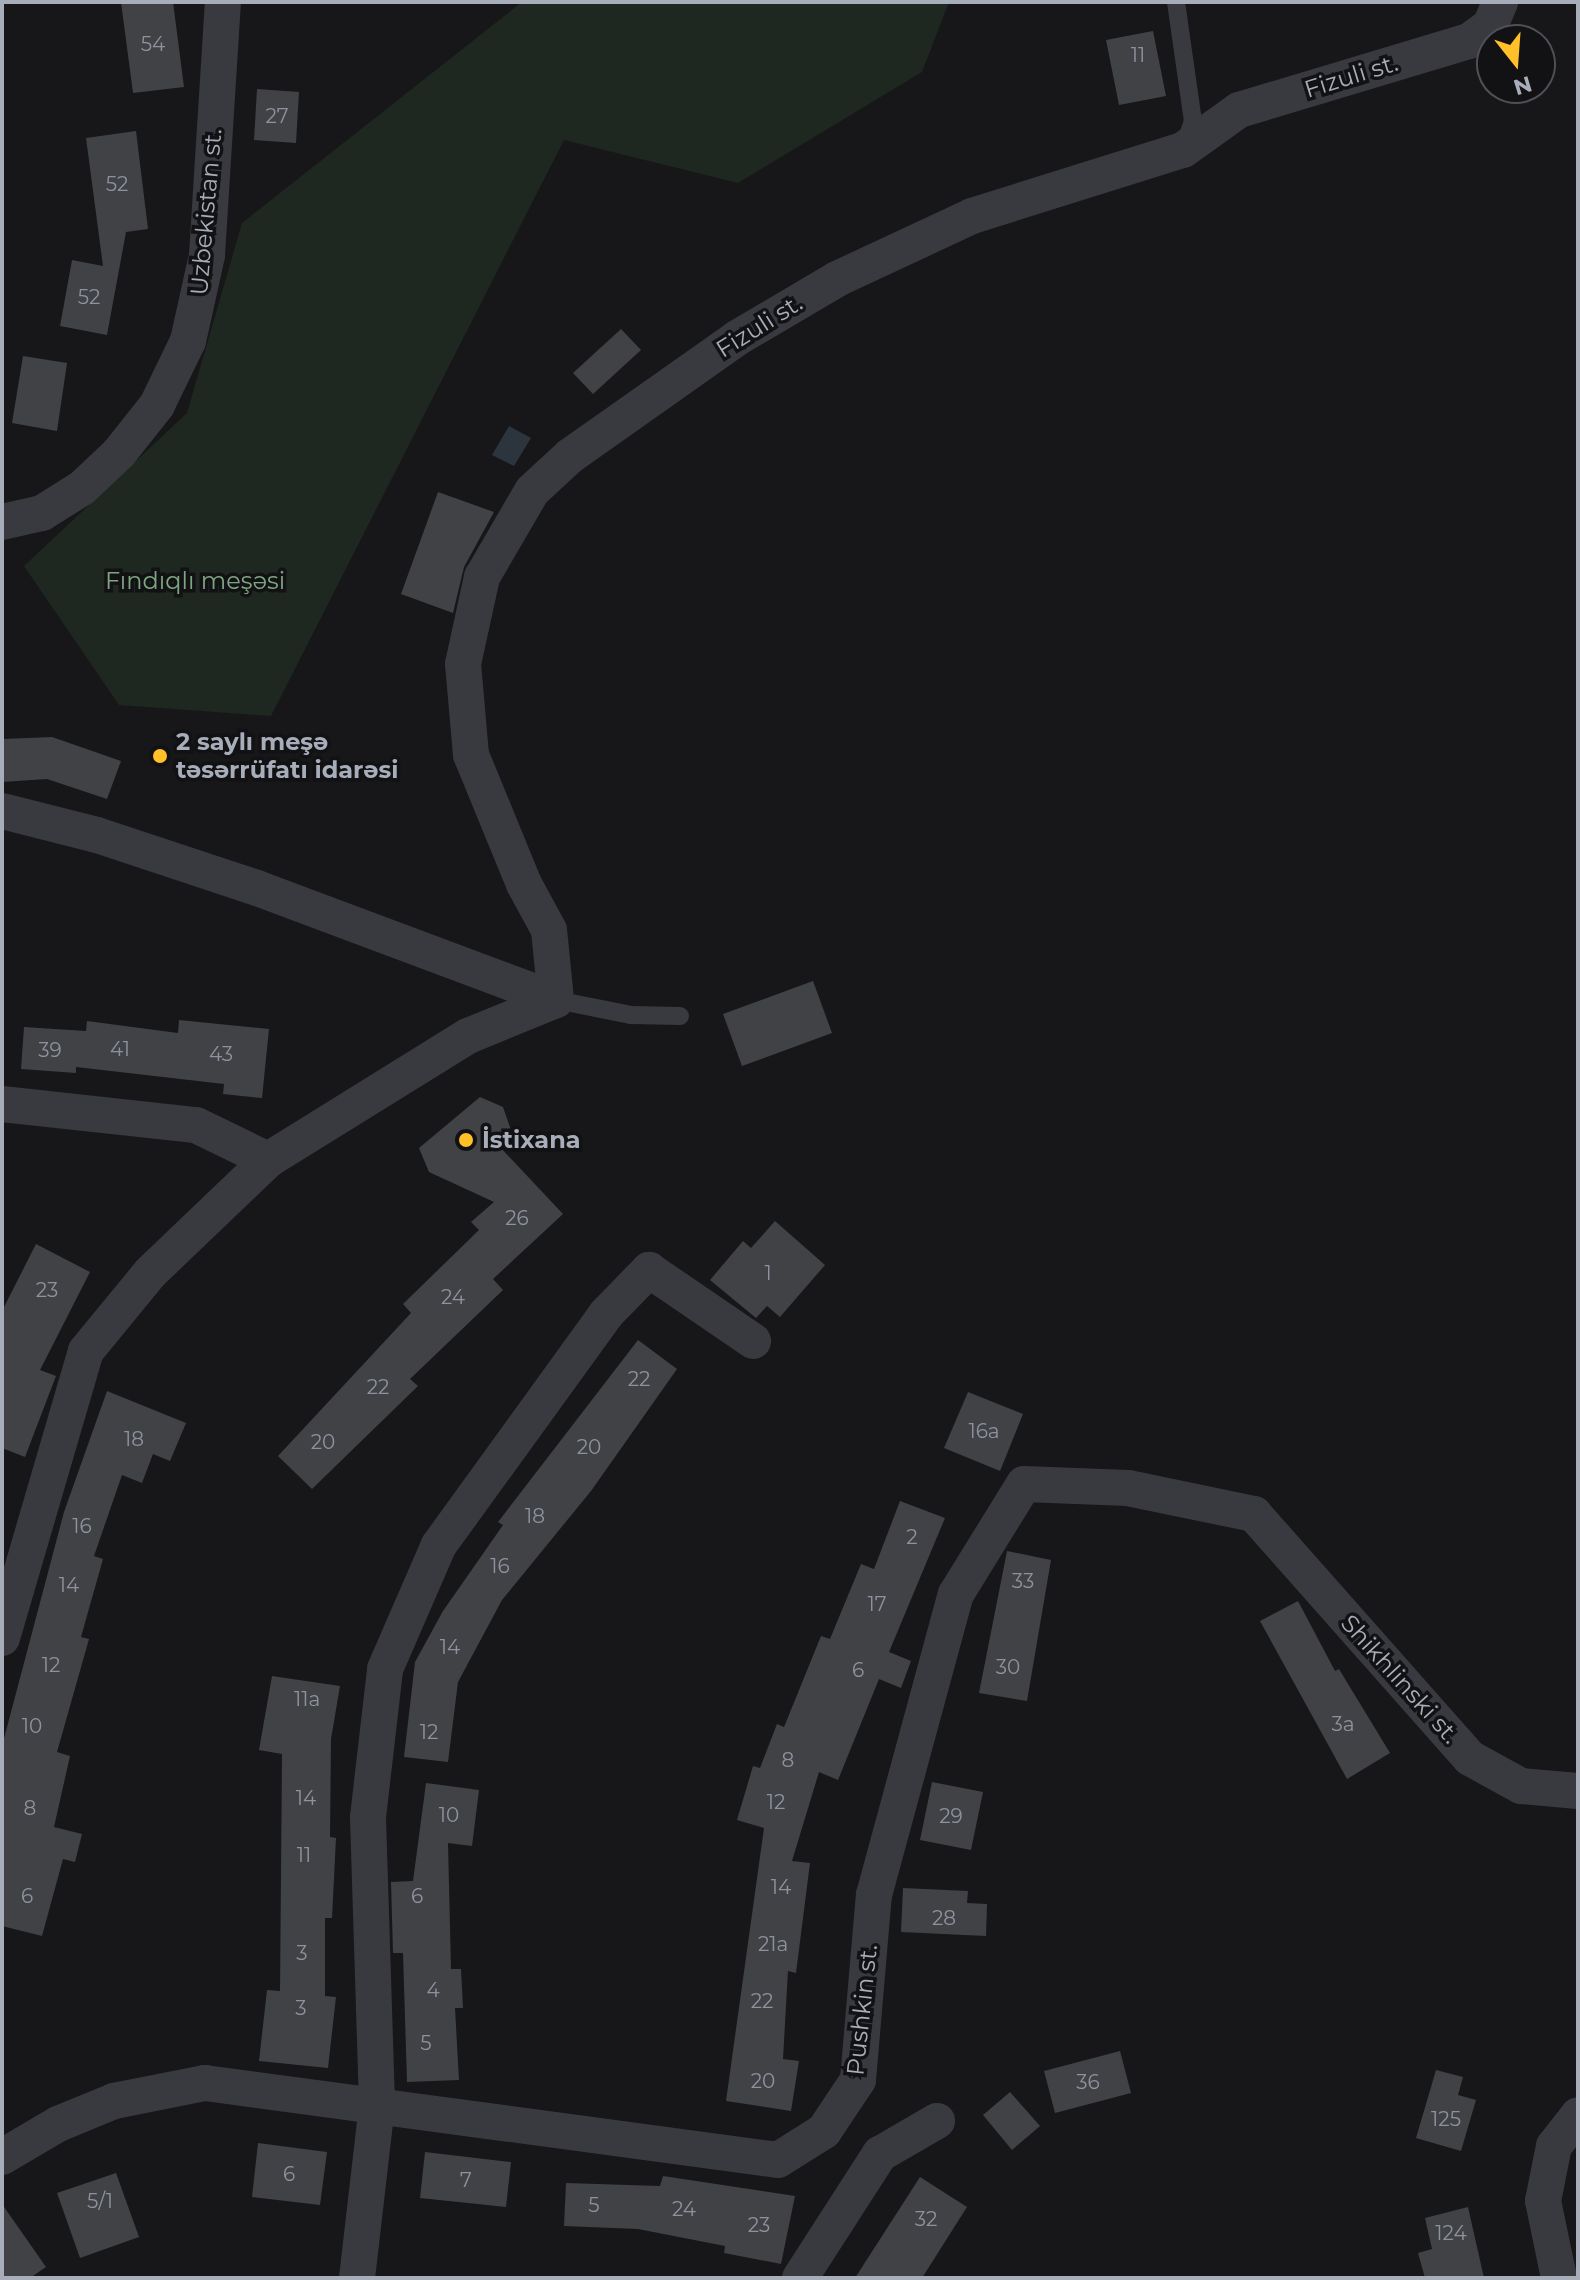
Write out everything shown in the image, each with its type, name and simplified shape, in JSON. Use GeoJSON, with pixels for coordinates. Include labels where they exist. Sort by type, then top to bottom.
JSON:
{"type":"FeatureCollection","features":[{"type":"Feature","properties":{"kind":"street","name":"Uzbekistan st."},"geometry":{"type":"LineString","coordinates":[[2,522],[42,513],[119,453],[157,405],[188,341],[207,255],[223,2]]}},
{"type":"Feature","properties":{"kind":"street","name":"Fizuli st."},"geometry":{"type":"LineString","coordinates":[[556,1000],[549,930],[524,884],[471,755],[463,664],[482,577],[532,491],[570,456],[737,338],[837,279],[972,216],[1183,150],[1239,110],[1469,41],[1490,26],[1500,2]]}},
{"type":"Feature","properties":{"kind":"street"},"geometry":{"type":"LineString","coordinates":[[2,811],[97,835],[257,888],[556,1000]]}},
{"type":"Feature","properties":{"kind":"street"},"geometry":{"type":"LineString","coordinates":[[2,1638],[86,1351],[151,1272],[268,1160],[468,1036],[556,1000]]}},
{"type":"Feature","properties":{"kind":"street"},"geometry":{"type":"LineString","coordinates":[[2,1104],[196,1125],[268,1160]]}},
{"type":"Feature","properties":{"kind":"street"},"geometry":{"type":"LineString","coordinates":[[357,2278],[377,2104],[369,1802],[385,1669],[439,1545],[606,1314],[649,1270],[753,1341]]}},
{"type":"Feature","properties":{"kind":"street","name":"Pushkin st."},"geometry":{"type":"LineString","coordinates":[[2,2157],[58,2124],[114,2101],[205,2083],[778,2160],[824,2131],[858,2080],[874,1895],[956,1594],[1024,1484],[1128,1488],[1254,1514]]}},
{"type":"Feature","properties":{"kind":"street","name":"Shikhlinski st."},"geometry":{"type":"LineString","coordinates":[[1254,1514],[1470,1758],[1521,1786],[1578,1791]]}},
{"type":"Feature","properties":{"kind":"street"},"geometry":{"type":"LineString","coordinates":[[1559,2278],[1543,2201],[1554,2146],[1578,2115]]}},
{"type":"Feature","properties":{"kind":"street"},"geometry":{"type":"LineString","coordinates":[[800,2278],[880,2154],[937,2121]]}},
{"type":"Feature","properties":{"kind":"lane"},"geometry":{"type":"LineString","coordinates":[[1176,2],[1193,121],[1183,150]]}},
{"type":"Feature","properties":{"kind":"lane"},"geometry":{"type":"LineString","coordinates":[[556,1000],[631,1015],[680,1016]]}},
{"type":"Feature","properties":{"kind":"green space","name":"Fındıqlı meşəsi"},"geometry":{"type":"Polygon","coordinates":[[[522,2],[949,2],[922,72],[738,183],[564,140],[271,716],[119,705],[24,566],[187,413],[242,223],[522,2]]]}},
{"type":"Feature","properties":{"kind":"shaded area"},"geometry":{"type":"Polygon","coordinates":[[[509,426],[531,438],[514,466],[492,455],[509,426]]]}},
{"type":"Feature","properties":{"kind":"building"},"geometry":{"type":"Polygon","coordinates":[[[121,2],[173,2],[184,87],[133,93],[121,2]]]}},
{"type":"Feature","properties":{"kind":"building"},"geometry":{"type":"Polygon","coordinates":[[[1153,31],[1166,96],[1119,105],[1106,40],[1153,31]]]}},
{"type":"Feature","properties":{"kind":"building"},"geometry":{"type":"Polygon","coordinates":[[[257,89],[299,92],[296,143],[254,140],[257,89]]]}},
{"type":"Feature","properties":{"kind":"building"},"geometry":{"type":"Polygon","coordinates":[[[136,131],[148,229],[126,232],[107,335],[60,326],[72,260],[103,266],[86,138],[136,131]]]}},
{"type":"Feature","properties":{"kind":"building"},"geometry":{"type":"Polygon","coordinates":[[[621,329],[641,350],[593,394],[573,373],[621,329]]]}},
{"type":"Feature","properties":{"kind":"building"},"geometry":{"type":"Polygon","coordinates":[[[23,356],[67,363],[57,431],[12,423],[23,356]]]}},
{"type":"Feature","properties":{"kind":"building"},"geometry":{"type":"Polygon","coordinates":[[[438,492],[494,512],[464,567],[453,613],[401,594],[438,492]]]}},
{"type":"Feature","properties":{"kind":"building"},"geometry":{"type":"Polygon","coordinates":[[[52,737],[121,761],[107,799],[47,779],[2,782],[2,739],[52,737]]]}},
{"type":"Feature","properties":{"kind":"building"},"geometry":{"type":"Polygon","coordinates":[[[813,981],[832,1033],[742,1066],[723,1014],[813,981]]]}},
{"type":"Feature","properties":{"kind":"building"},"geometry":{"type":"Polygon","coordinates":[[[179,1020],[269,1029],[262,1098],[223,1094],[224,1084],[76,1067],[76,1073],[21,1069],[24,1027],[86,1031],[87,1021],[178,1033],[179,1020]]]}},
{"type":"Feature","properties":{"kind":"building"},"geometry":{"type":"Polygon","coordinates":[[[480,1097],[503,1107],[512,1133],[498,1145],[563,1214],[493,1279],[503,1290],[410,1379],[418,1386],[312,1489],[278,1456],[411,1313],[403,1304],[479,1230],[471,1222],[494,1202],[429,1172],[419,1148],[480,1097]]]}},
{"type":"Feature","properties":{"kind":"building"},"geometry":{"type":"Polygon","coordinates":[[[775,1221],[825,1265],[780,1317],[767,1306],[756,1318],[710,1280],[743,1241],[751,1248],[775,1221]]]}},
{"type":"Feature","properties":{"kind":"building"},"geometry":{"type":"Polygon","coordinates":[[[36,1244],[90,1272],[40,1370],[56,1376],[25,1457],[2,1448],[2,1311],[36,1244]]]}},
{"type":"Feature","properties":{"kind":"building"},"geometry":{"type":"Polygon","coordinates":[[[638,1340],[677,1369],[591,1491],[502,1600],[458,1682],[448,1762],[404,1757],[415,1662],[443,1611],[503,1525],[498,1522],[638,1340]]]}},
{"type":"Feature","properties":{"kind":"building"},"geometry":{"type":"Polygon","coordinates":[[[107,1391],[186,1423],[170,1461],[153,1454],[142,1483],[122,1475],[94,1556],[103,1559],[81,1637],[89,1639],[57,1752],[70,1756],[54,1827],[82,1834],[75,1862],[63,1859],[42,1936],[2,1926],[2,1746],[64,1512],[107,1391]]]}},
{"type":"Feature","properties":{"kind":"building"},"geometry":{"type":"Polygon","coordinates":[[[968,1392],[1023,1414],[1000,1471],[944,1448],[968,1392]]]}},
{"type":"Feature","properties":{"kind":"building"},"geometry":{"type":"Polygon","coordinates":[[[900,1501],[945,1518],[889,1652],[911,1661],[901,1688],[879,1679],[838,1780],[819,1772],[792,1861],[810,1863],[796,1973],[788,1971],[783,2059],[799,2061],[791,2111],[726,2101],[764,1828],[737,1820],[753,1766],[760,1768],[777,1724],[784,1727],[821,1636],[830,1639],[861,1564],[874,1569],[900,1501]]]}},
{"type":"Feature","properties":{"kind":"building"},"geometry":{"type":"Polygon","coordinates":[[[1007,1551],[1051,1560],[1027,1701],[979,1693],[1007,1551]]]}},
{"type":"Feature","properties":{"kind":"building"},"geometry":{"type":"Polygon","coordinates":[[[1298,1601],[1335,1671],[1339,1669],[1390,1753],[1347,1779],[1260,1621],[1298,1601]]]}},
{"type":"Feature","properties":{"kind":"building"},"geometry":{"type":"Polygon","coordinates":[[[272,1676],[340,1686],[331,1739],[330,1837],[336,1838],[332,1918],[325,1918],[325,1996],[336,1997],[328,2068],[259,2061],[267,1990],[280,1991],[282,1754],[259,1750],[272,1676]]]}},
{"type":"Feature","properties":{"kind":"building"},"geometry":{"type":"Polygon","coordinates":[[[932,1782],[983,1792],[971,1850],[920,1840],[932,1782]]]}},
{"type":"Feature","properties":{"kind":"building"},"geometry":{"type":"Polygon","coordinates":[[[426,1783],[479,1790],[472,1846],[448,1843],[451,1969],[461,1969],[463,2008],[455,2008],[459,2080],[407,2082],[403,1953],[393,1953],[391,1882],[413,1881],[426,1783]]]}},
{"type":"Feature","properties":{"kind":"building"},"geometry":{"type":"Polygon","coordinates":[[[903,1888],[968,1891],[967,1903],[987,1904],[986,1936],[901,1932],[903,1888]]]}},
{"type":"Feature","properties":{"kind":"building"},"geometry":{"type":"Polygon","coordinates":[[[1120,2051],[1131,2093],[1055,2113],[1044,2071],[1120,2051]]]}},
{"type":"Feature","properties":{"kind":"building"},"geometry":{"type":"Polygon","coordinates":[[[1436,2070],[1463,2077],[1458,2095],[1476,2100],[1461,2151],[1416,2138],[1436,2070]]]}},
{"type":"Feature","properties":{"kind":"building"},"geometry":{"type":"Polygon","coordinates":[[[1010,2092],[1040,2126],[1012,2150],[983,2115],[1010,2092]]]}},
{"type":"Feature","properties":{"kind":"building"},"geometry":{"type":"Polygon","coordinates":[[[258,2143],[327,2152],[320,2205],[252,2197],[258,2143]]]}},
{"type":"Feature","properties":{"kind":"building"},"geometry":{"type":"Polygon","coordinates":[[[425,2152],[511,2162],[506,2207],[420,2198],[425,2152]]]}},
{"type":"Feature","properties":{"kind":"building"},"geometry":{"type":"Polygon","coordinates":[[[116,2173],[139,2237],[80,2258],[57,2193],[116,2173]]]}},
{"type":"Feature","properties":{"kind":"building"},"geometry":{"type":"Polygon","coordinates":[[[663,2176],[795,2196],[781,2264],[724,2253],[725,2246],[638,2229],[564,2226],[566,2183],[660,2186],[663,2176]]]}},
{"type":"Feature","properties":{"kind":"building"},"geometry":{"type":"Polygon","coordinates":[[[920,2177],[967,2207],[922,2278],[855,2278],[920,2177]]]}},
{"type":"Feature","properties":{"kind":"building"},"geometry":{"type":"Polygon","coordinates":[[[2,2204],[46,2267],[30,2278],[2,2278],[2,2204]]]}},
{"type":"Feature","properties":{"kind":"building"},"geometry":{"type":"Polygon","coordinates":[[[1468,2207],[1484,2278],[1425,2278],[1418,2253],[1432,2249],[1425,2218],[1468,2207]]]}},
{"type":"Feature","properties":{"kind":"place","name":"2 saylı meşə təsərrüfatı idarəsi"},"geometry":{"type":"Point","coordinates":[160,756]}},
{"type":"Feature","properties":{"kind":"place","name":"İstixana"},"geometry":{"type":"Point","coordinates":[466,1140]}}]}
